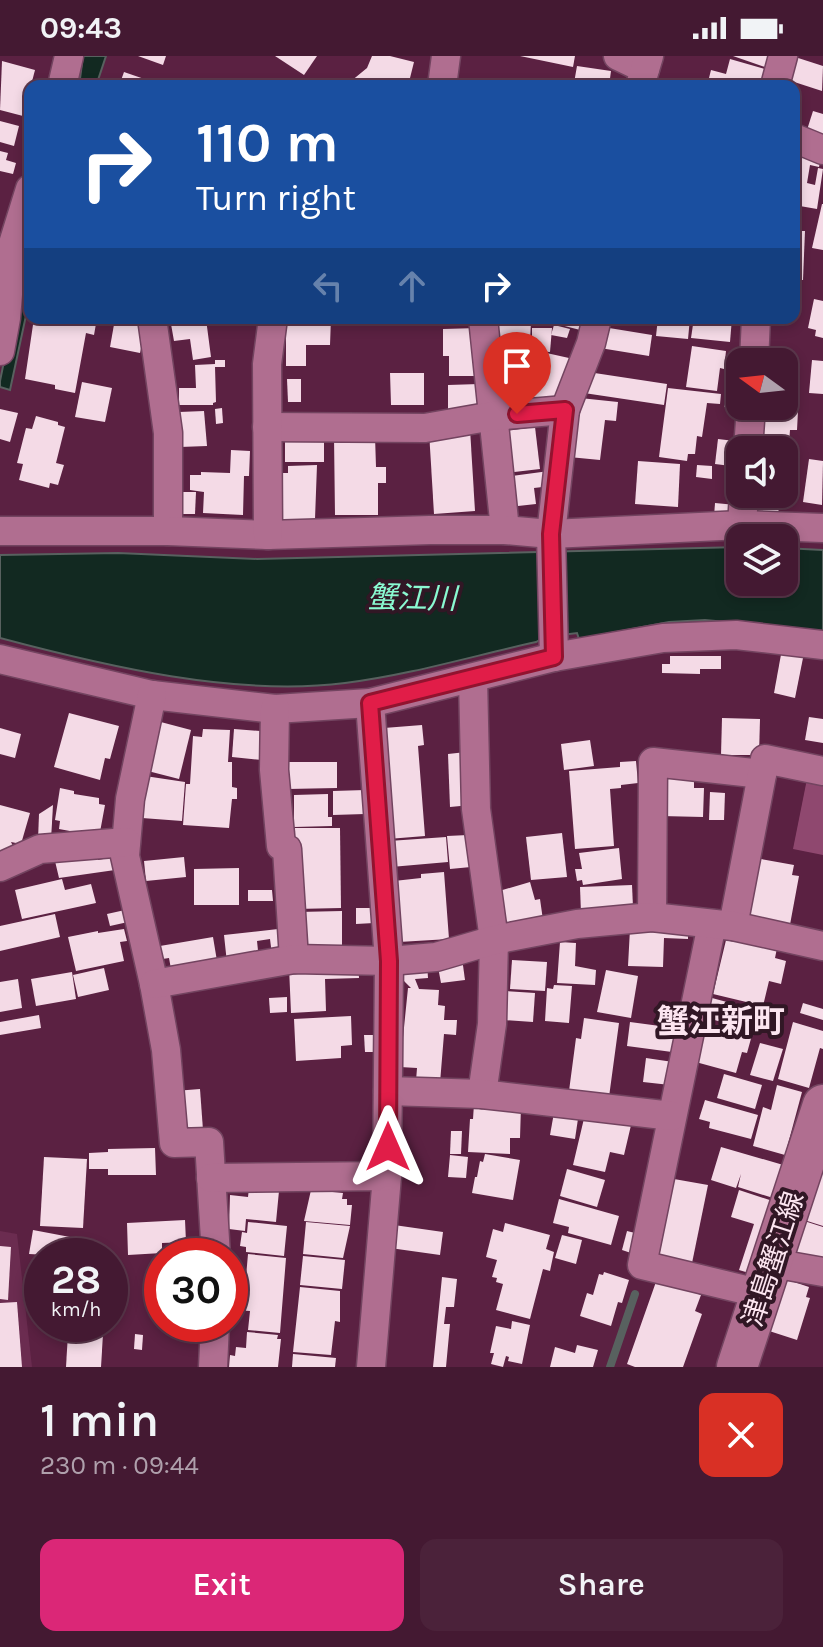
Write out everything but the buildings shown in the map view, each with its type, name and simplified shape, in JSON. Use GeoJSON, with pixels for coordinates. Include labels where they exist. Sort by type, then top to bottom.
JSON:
{"type":"FeatureCollection","features":[{"type":"Feature","properties":{"kind":"main road","name":"津島蟹江線"},"geometry":{"type":"LineString","coordinates":[[737,1367],[823,1105]]}},
{"type":"Feature","properties":{"kind":"street"},"geometry":{"type":"LineString","coordinates":[[63,80],[69,56]]}},
{"type":"Feature","properties":{"kind":"street"},"geometry":{"type":"LineString","coordinates":[[443,80],[446,56]]}},
{"type":"Feature","properties":{"kind":"street"},"geometry":{"type":"LineString","coordinates":[[618,56],[645,70]]}},
{"type":"Feature","properties":{"kind":"street"},"geometry":{"type":"LineString","coordinates":[[777,80],[783,56]]}},
{"type":"Feature","properties":{"kind":"street"},"geometry":{"type":"LineString","coordinates":[[800,140],[823,150]]}},
{"type":"Feature","properties":{"kind":"street"},"geometry":{"type":"LineString","coordinates":[[0,351],[15,251],[24,214]]}},
{"type":"Feature","properties":{"kind":"street"},"geometry":{"type":"LineString","coordinates":[[153,324],[168,433],[168,531]]}},
{"type":"Feature","properties":{"kind":"street"},"geometry":{"type":"LineString","coordinates":[[268,535],[267,364],[272,324]]}},
{"type":"Feature","properties":{"kind":"street"},"geometry":{"type":"LineString","coordinates":[[484,324],[505,530]]}},
{"type":"Feature","properties":{"kind":"street"},"geometry":{"type":"LineString","coordinates":[[554,652],[551,534],[565,410],[596,324]]}},
{"type":"Feature","properties":{"kind":"street"},"geometry":{"type":"LineString","coordinates":[[755,348],[756,324]]}},
{"type":"Feature","properties":{"kind":"street"},"geometry":{"type":"LineString","coordinates":[[267,427],[425,428],[493,416],[565,410]]}},
{"type":"Feature","properties":{"kind":"street"},"geometry":{"type":"LineString","coordinates":[[0,531],[168,531],[268,535],[505,530],[551,534],[726,526]]}},
{"type":"Feature","properties":{"kind":"street"},"geometry":{"type":"LineString","coordinates":[[798,527],[823,528]]}},
{"type":"Feature","properties":{"kind":"street"},"geometry":{"type":"LineString","coordinates":[[0,659],[152,695],[275,709],[370,703],[473,679],[554,652],[663,638],[736,635],[823,645]]}},
{"type":"Feature","properties":{"kind":"street"},"geometry":{"type":"LineString","coordinates":[[473,679],[476,809],[494,940],[492,1024],[482,1094]]}},
{"type":"Feature","properties":{"kind":"street"},"geometry":{"type":"LineString","coordinates":[[152,695],[130,799],[125,856],[166,1050],[174,1143],[209,1142],[215,1238]]}},
{"type":"Feature","properties":{"kind":"street"},"geometry":{"type":"LineString","coordinates":[[370,703],[389,961],[387,1176],[371,1367]]}},
{"type":"Feature","properties":{"kind":"street"},"geometry":{"type":"LineString","coordinates":[[275,709],[274,770],[281,846],[287,849],[294,959]]}},
{"type":"Feature","properties":{"kind":"street"},"geometry":{"type":"LineString","coordinates":[[823,771],[765,759],[672,1116],[642,1265],[767,1279],[823,1272]]}},
{"type":"Feature","properties":{"kind":"street"},"geometry":{"type":"LineString","coordinates":[[652,917],[653,762],[762,774]]}},
{"type":"Feature","properties":{"kind":"street"},"geometry":{"type":"LineString","coordinates":[[0,867],[40,849],[126,842]]}},
{"type":"Feature","properties":{"kind":"street"},"geometry":{"type":"LineString","coordinates":[[154,984],[294,959],[389,961],[436,957],[494,940],[577,924],[652,917],[722,925],[823,946]]}},
{"type":"Feature","properties":{"kind":"street"},"geometry":{"type":"LineString","coordinates":[[388,1091],[482,1094],[672,1116]]}},
{"type":"Feature","properties":{"kind":"street"},"geometry":{"type":"LineString","coordinates":[[211,1178],[387,1176]]}},
{"type":"Feature","properties":{"kind":"street"},"geometry":{"type":"LineString","coordinates":[[213,1367],[214,1342]]}},
{"type":"Feature","properties":{"kind":"shaded area"},"geometry":{"type":"Polygon","coordinates":[[[808,774],[823,778],[823,855],[793,849],[808,774]]]}},
{"type":"Feature","properties":{"kind":"shaded area"},"geometry":{"type":"Polygon","coordinates":[[[0,1231],[17,1234],[24,1296],[24,1342],[29,1342],[32,1367],[0,1367],[0,1231]]]}},
{"type":"Feature","properties":{"kind":"water"},"geometry":{"type":"Polygon","coordinates":[[[83,56],[106,56],[98,80],[80,80],[83,56]]]}},
{"type":"Feature","properties":{"kind":"water"},"geometry":{"type":"Polygon","coordinates":[[[24,263],[24,324],[10,390],[0,387],[24,263]]]}},
{"type":"Feature","properties":{"kind":"water","name":"蟹江川"},"geometry":{"type":"Polygon","coordinates":[[[726,547],[726,596],[798,596],[798,549],[823,550],[823,631],[705,620],[669,622],[579,639],[577,633],[545,637],[536,642],[393,675],[303,686],[260,686],[171,676],[83,659],[0,638],[0,555],[118,553],[257,559],[726,547]]]}},
{"type":"Feature","properties":{"kind":"waterway"},"geometry":{"type":"LineString","coordinates":[[610,1367],[635,1294]]}},
{"type":"Feature","properties":{"kind":"district","name":"蟹江新町"},"geometry":{"type":"Point","coordinates":[721,1021]}},
{"type":"Feature","properties":{"kind":"route"},"geometry":{"type":"LineString","coordinates":[[388,1147],[389,961],[370,703],[554,657],[551,534],[565,410],[517,414]]}}]}
